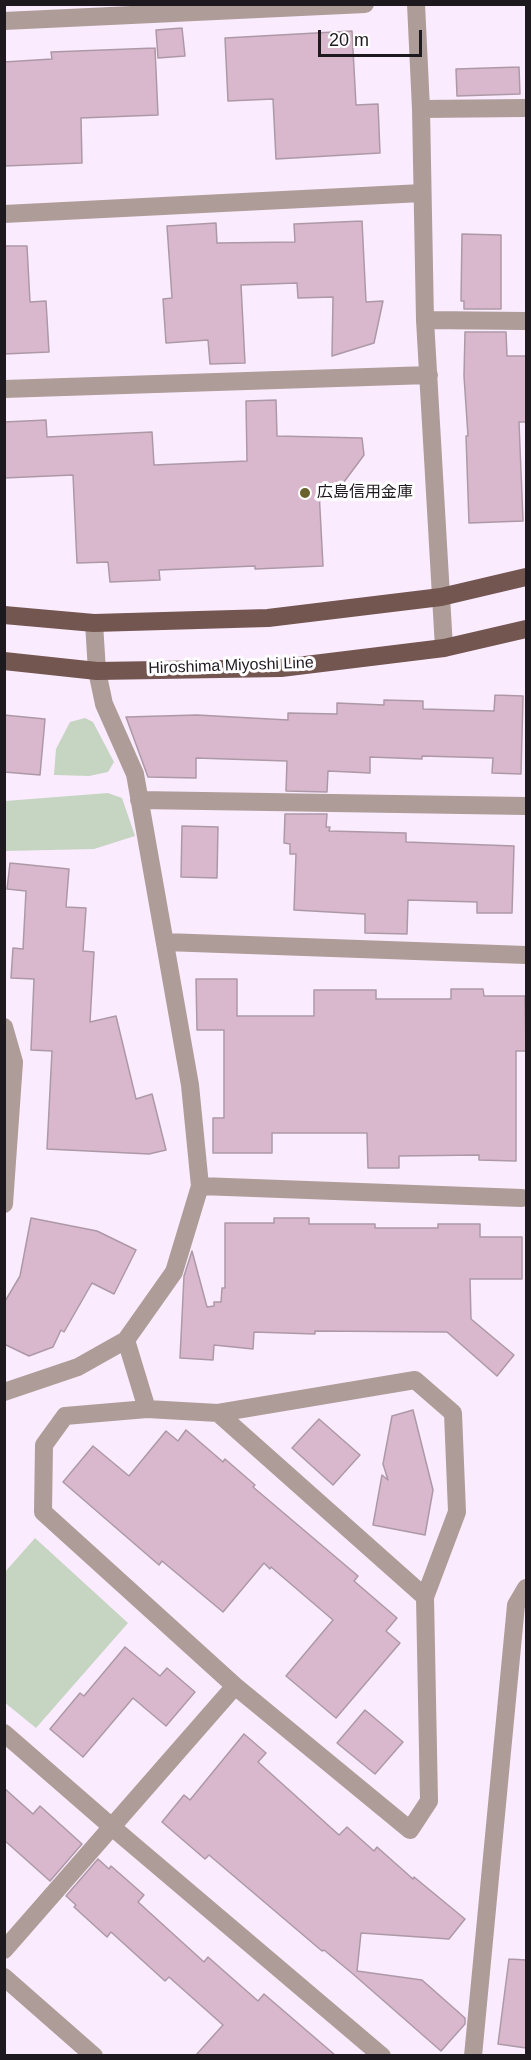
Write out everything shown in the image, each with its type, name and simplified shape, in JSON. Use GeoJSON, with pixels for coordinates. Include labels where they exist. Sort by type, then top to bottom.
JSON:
{"type":"FeatureCollection","features":[{"type":"Feature","properties":{"kind":"main road"},"geometry":{"type":"LineString","coordinates":[[4,615],[94,623],[268,618],[441,597],[526,577]]}},
{"type":"Feature","properties":{"kind":"main road","name":"Hiroshima Miyoshi Line"},"geometry":{"type":"LineString","coordinates":[[4,661],[98,671],[281,668],[444,648],[526,629]]}},
{"type":"Feature","properties":{"kind":"street"},"geometry":{"type":"LineString","coordinates":[[4,21],[365,4]]}},
{"type":"Feature","properties":{"kind":"street"},"geometry":{"type":"LineString","coordinates":[[416,4],[426,320],[444,648]]}},
{"type":"Feature","properties":{"kind":"street"},"geometry":{"type":"LineString","coordinates":[[421,109],[526,108]]}},
{"type":"Feature","properties":{"kind":"street"},"geometry":{"type":"LineString","coordinates":[[4,214],[422,193]]}},
{"type":"Feature","properties":{"kind":"street"},"geometry":{"type":"LineString","coordinates":[[426,320],[526,321]]}},
{"type":"Feature","properties":{"kind":"street"},"geometry":{"type":"LineString","coordinates":[[4,389],[429,375]]}},
{"type":"Feature","properties":{"kind":"street"},"geometry":{"type":"LineString","coordinates":[[4,1392],[78,1367],[126,1340],[174,1272],[200,1186],[190,1085],[140,800],[135,774],[104,704],[98,671],[94,623]]}},
{"type":"Feature","properties":{"kind":"street"},"geometry":{"type":"LineString","coordinates":[[140,800],[526,806]]}},
{"type":"Feature","properties":{"kind":"street"},"geometry":{"type":"LineString","coordinates":[[165,942],[526,955]]}},
{"type":"Feature","properties":{"kind":"street"},"geometry":{"type":"LineString","coordinates":[[4,1027],[9,1063],[4,1204]]}},
{"type":"Feature","properties":{"kind":"street"},"geometry":{"type":"LineString","coordinates":[[200,1186],[522,1198]]}},
{"type":"Feature","properties":{"kind":"street"},"geometry":{"type":"LineString","coordinates":[[126,1340],[147,1409]]}},
{"type":"Feature","properties":{"kind":"street"},"geometry":{"type":"LineString","coordinates":[[415,1380],[453,1413],[458,1512],[425,1597],[429,1801],[410,1830],[236,1686],[43,1512],[44,1445],[65,1416],[147,1409],[218,1413],[415,1380]]}},
{"type":"Feature","properties":{"kind":"street"},"geometry":{"type":"LineString","coordinates":[[218,1413],[425,1597]]}},
{"type":"Feature","properties":{"kind":"street"},"geometry":{"type":"LineString","coordinates":[[473,2055],[516,1605],[526,1588]]}},
{"type":"Feature","properties":{"kind":"street"},"geometry":{"type":"LineString","coordinates":[[4,1950],[236,1686]]}},
{"type":"Feature","properties":{"kind":"street"},"geometry":{"type":"LineString","coordinates":[[4,1733],[382,2055]]}},
{"type":"Feature","properties":{"kind":"street"},"geometry":{"type":"LineString","coordinates":[[4,1977],[94,2055]]}},
{"type":"Feature","properties":{"kind":"green space"},"geometry":{"type":"Polygon","coordinates":[[[85,718],[93,722],[114,762],[108,772],[89,776],[54,775],[56,749],[70,722],[85,718]]]}},
{"type":"Feature","properties":{"kind":"green space"},"geometry":{"type":"Polygon","coordinates":[[[108,793],[122,798],[135,836],[94,849],[5,851],[5,801],[108,793]]]}},
{"type":"Feature","properties":{"kind":"green space"},"geometry":{"type":"Polygon","coordinates":[[[35,1538],[128,1623],[36,1728],[4,1702],[5,1572],[35,1538]]]}},
{"type":"Feature","properties":{"kind":"building"},"geometry":{"type":"Polygon","coordinates":[[[182,28],[185,56],[158,58],[156,30],[182,28]]]}},
{"type":"Feature","properties":{"kind":"building"},"geometry":{"type":"Polygon","coordinates":[[[352,31],[356,105],[378,104],[380,153],[276,159],[273,99],[228,101],[225,38],[352,31]]]}},
{"type":"Feature","properties":{"kind":"building"},"geometry":{"type":"Polygon","coordinates":[[[155,48],[158,115],[81,118],[82,163],[4,166],[4,62],[52,59],[51,52],[155,48]]]}},
{"type":"Feature","properties":{"kind":"building"},"geometry":{"type":"Polygon","coordinates":[[[519,67],[520,94],[457,96],[456,69],[519,67]]]}},
{"type":"Feature","properties":{"kind":"building"},"geometry":{"type":"Polygon","coordinates":[[[362,221],[366,302],[383,301],[374,343],[332,356],[333,297],[298,298],[297,283],[241,285],[245,363],[210,364],[208,340],[166,343],[163,299],[172,298],[167,226],[216,223],[217,243],[295,242],[294,224],[362,221]]]}},
{"type":"Feature","properties":{"kind":"building"},"geometry":{"type":"Polygon","coordinates":[[[462,234],[501,235],[501,309],[464,309],[464,301],[461,301],[462,234]]]}},
{"type":"Feature","properties":{"kind":"building"},"geometry":{"type":"Polygon","coordinates":[[[4,246],[27,246],[30,302],[46,301],[49,352],[4,354],[4,246]]]}},
{"type":"Feature","properties":{"kind":"building"},"geometry":{"type":"Polygon","coordinates":[[[465,332],[506,332],[507,356],[526,356],[526,422],[519,422],[523,521],[469,523],[466,436],[468,436],[464,376],[465,332]]]}},
{"type":"Feature","properties":{"kind":"building"},"geometry":{"type":"Polygon","coordinates":[[[276,400],[277,436],[362,438],[364,455],[338,490],[319,491],[323,566],[159,570],[160,580],[110,582],[108,562],[77,563],[73,475],[4,478],[4,422],[46,420],[47,437],[152,432],[154,465],[247,461],[246,401],[276,400]]]}},
{"type":"Feature","properties":{"kind":"building"},"geometry":{"type":"Polygon","coordinates":[[[495,695],[523,696],[521,774],[492,773],[493,758],[370,757],[370,773],[328,771],[327,792],[286,791],[287,761],[196,758],[196,778],[148,777],[126,717],[197,715],[288,720],[288,713],[337,714],[337,703],[384,705],[384,700],[423,701],[423,709],[494,711],[495,695]]]}},
{"type":"Feature","properties":{"kind":"building"},"geometry":{"type":"Polygon","coordinates":[[[4,715],[45,719],[40,775],[4,772],[4,715]]]}},
{"type":"Feature","properties":{"kind":"building"},"geometry":{"type":"Polygon","coordinates":[[[285,814],[327,814],[326,827],[330,827],[329,831],[406,833],[406,842],[514,846],[512,913],[477,913],[477,902],[408,900],[407,934],[365,933],[365,914],[294,910],[296,854],[290,854],[290,844],[284,843],[285,814]]]}},
{"type":"Feature","properties":{"kind":"building"},"geometry":{"type":"Polygon","coordinates":[[[182,826],[218,827],[217,878],[181,877],[182,826]]]}},
{"type":"Feature","properties":{"kind":"building"},"geometry":{"type":"Polygon","coordinates":[[[10,863],[69,869],[66,907],[86,908],[83,951],[94,952],[90,1022],[116,1016],[136,1099],[152,1094],[166,1150],[149,1154],[47,1149],[52,1051],[31,1050],[34,979],[11,978],[13,948],[23,949],[26,891],[7,889],[10,863]]]}},
{"type":"Feature","properties":{"kind":"building"},"geometry":{"type":"Polygon","coordinates":[[[196,979],[237,979],[237,1016],[314,1016],[314,990],[376,990],[376,999],[451,999],[451,989],[483,989],[484,996],[525,996],[526,1051],[516,1051],[516,1161],[479,1160],[479,1155],[399,1156],[399,1168],[368,1168],[367,1133],[272,1133],[272,1153],[213,1153],[213,1118],[224,1118],[224,1030],[197,1030],[196,979]]]}},
{"type":"Feature","properties":{"kind":"building"},"geometry":{"type":"Polygon","coordinates":[[[31,1218],[97,1231],[136,1250],[114,1294],[92,1283],[64,1332],[61,1330],[53,1347],[29,1356],[4,1344],[4,1303],[20,1276],[31,1218]]]}},
{"type":"Feature","properties":{"kind":"building"},"geometry":{"type":"Polygon","coordinates":[[[274,1218],[309,1218],[309,1224],[375,1224],[375,1228],[438,1228],[438,1224],[480,1224],[480,1237],[522,1237],[522,1279],[470,1279],[471,1319],[514,1355],[497,1376],[447,1332],[315,1331],[315,1334],[254,1332],[253,1349],[214,1345],[213,1360],[180,1358],[184,1276],[192,1251],[207,1307],[214,1306],[214,1302],[221,1302],[222,1288],[225,1288],[225,1223],[274,1223],[274,1218]]]}},
{"type":"Feature","properties":{"kind":"building"},"geometry":{"type":"Polygon","coordinates":[[[413,1410],[433,1490],[425,1535],[373,1525],[382,1475],[388,1480],[383,1464],[392,1416],[413,1410]]]}},
{"type":"Feature","properties":{"kind":"building"},"geometry":{"type":"Polygon","coordinates":[[[319,1419],[360,1455],[333,1485],[292,1448],[319,1419]]]}},
{"type":"Feature","properties":{"kind":"building"},"geometry":{"type":"Polygon","coordinates":[[[186,1430],[223,1462],[225,1459],[255,1485],[253,1487],[358,1576],[354,1581],[397,1618],[386,1631],[400,1643],[336,1718],[286,1676],[333,1620],[264,1563],[223,1612],[162,1561],[159,1565],[63,1482],[93,1446],[129,1476],[166,1431],[178,1441],[186,1430]]]}},
{"type":"Feature","properties":{"kind":"building"},"geometry":{"type":"Polygon","coordinates":[[[125,1647],[160,1676],[167,1668],[195,1692],[166,1726],[133,1698],[83,1757],[50,1729],[80,1693],[84,1696],[125,1647]]]}},
{"type":"Feature","properties":{"kind":"building"},"geometry":{"type":"Polygon","coordinates":[[[365,1710],[403,1742],[375,1774],[337,1743],[365,1710]]]}},
{"type":"Feature","properties":{"kind":"building"},"geometry":{"type":"Polygon","coordinates":[[[244,1734],[266,1753],[258,1762],[339,1835],[347,1827],[374,1851],[377,1847],[413,1879],[414,1877],[465,1919],[449,1939],[361,1933],[357,1971],[422,1980],[465,2018],[465,2024],[441,2051],[353,1974],[324,1950],[322,1951],[209,1855],[205,1859],[162,1822],[184,1795],[190,1800],[244,1734]]]}},
{"type":"Feature","properties":{"kind":"building"},"geometry":{"type":"Polygon","coordinates":[[[4,1788],[33,1814],[40,1806],[82,1844],[50,1881],[4,1840],[4,1788]]]}},
{"type":"Feature","properties":{"kind":"building"},"geometry":{"type":"Polygon","coordinates":[[[98,1859],[109,1869],[111,1866],[144,1895],[138,1902],[204,1962],[208,1957],[258,2001],[264,1994],[335,2055],[196,2055],[223,2025],[169,1977],[165,1981],[111,1932],[107,1937],[74,1907],[76,1905],[66,1896],[98,1859]]]}},
{"type":"Feature","properties":{"kind":"building"},"geometry":{"type":"Polygon","coordinates":[[[509,1959],[526,1960],[526,2048],[498,2044],[509,1959]]]}},
{"type":"Feature","properties":{"kind":"place","name":"広島信用金庫"},"geometry":{"type":"Point","coordinates":[305,493]}}]}
